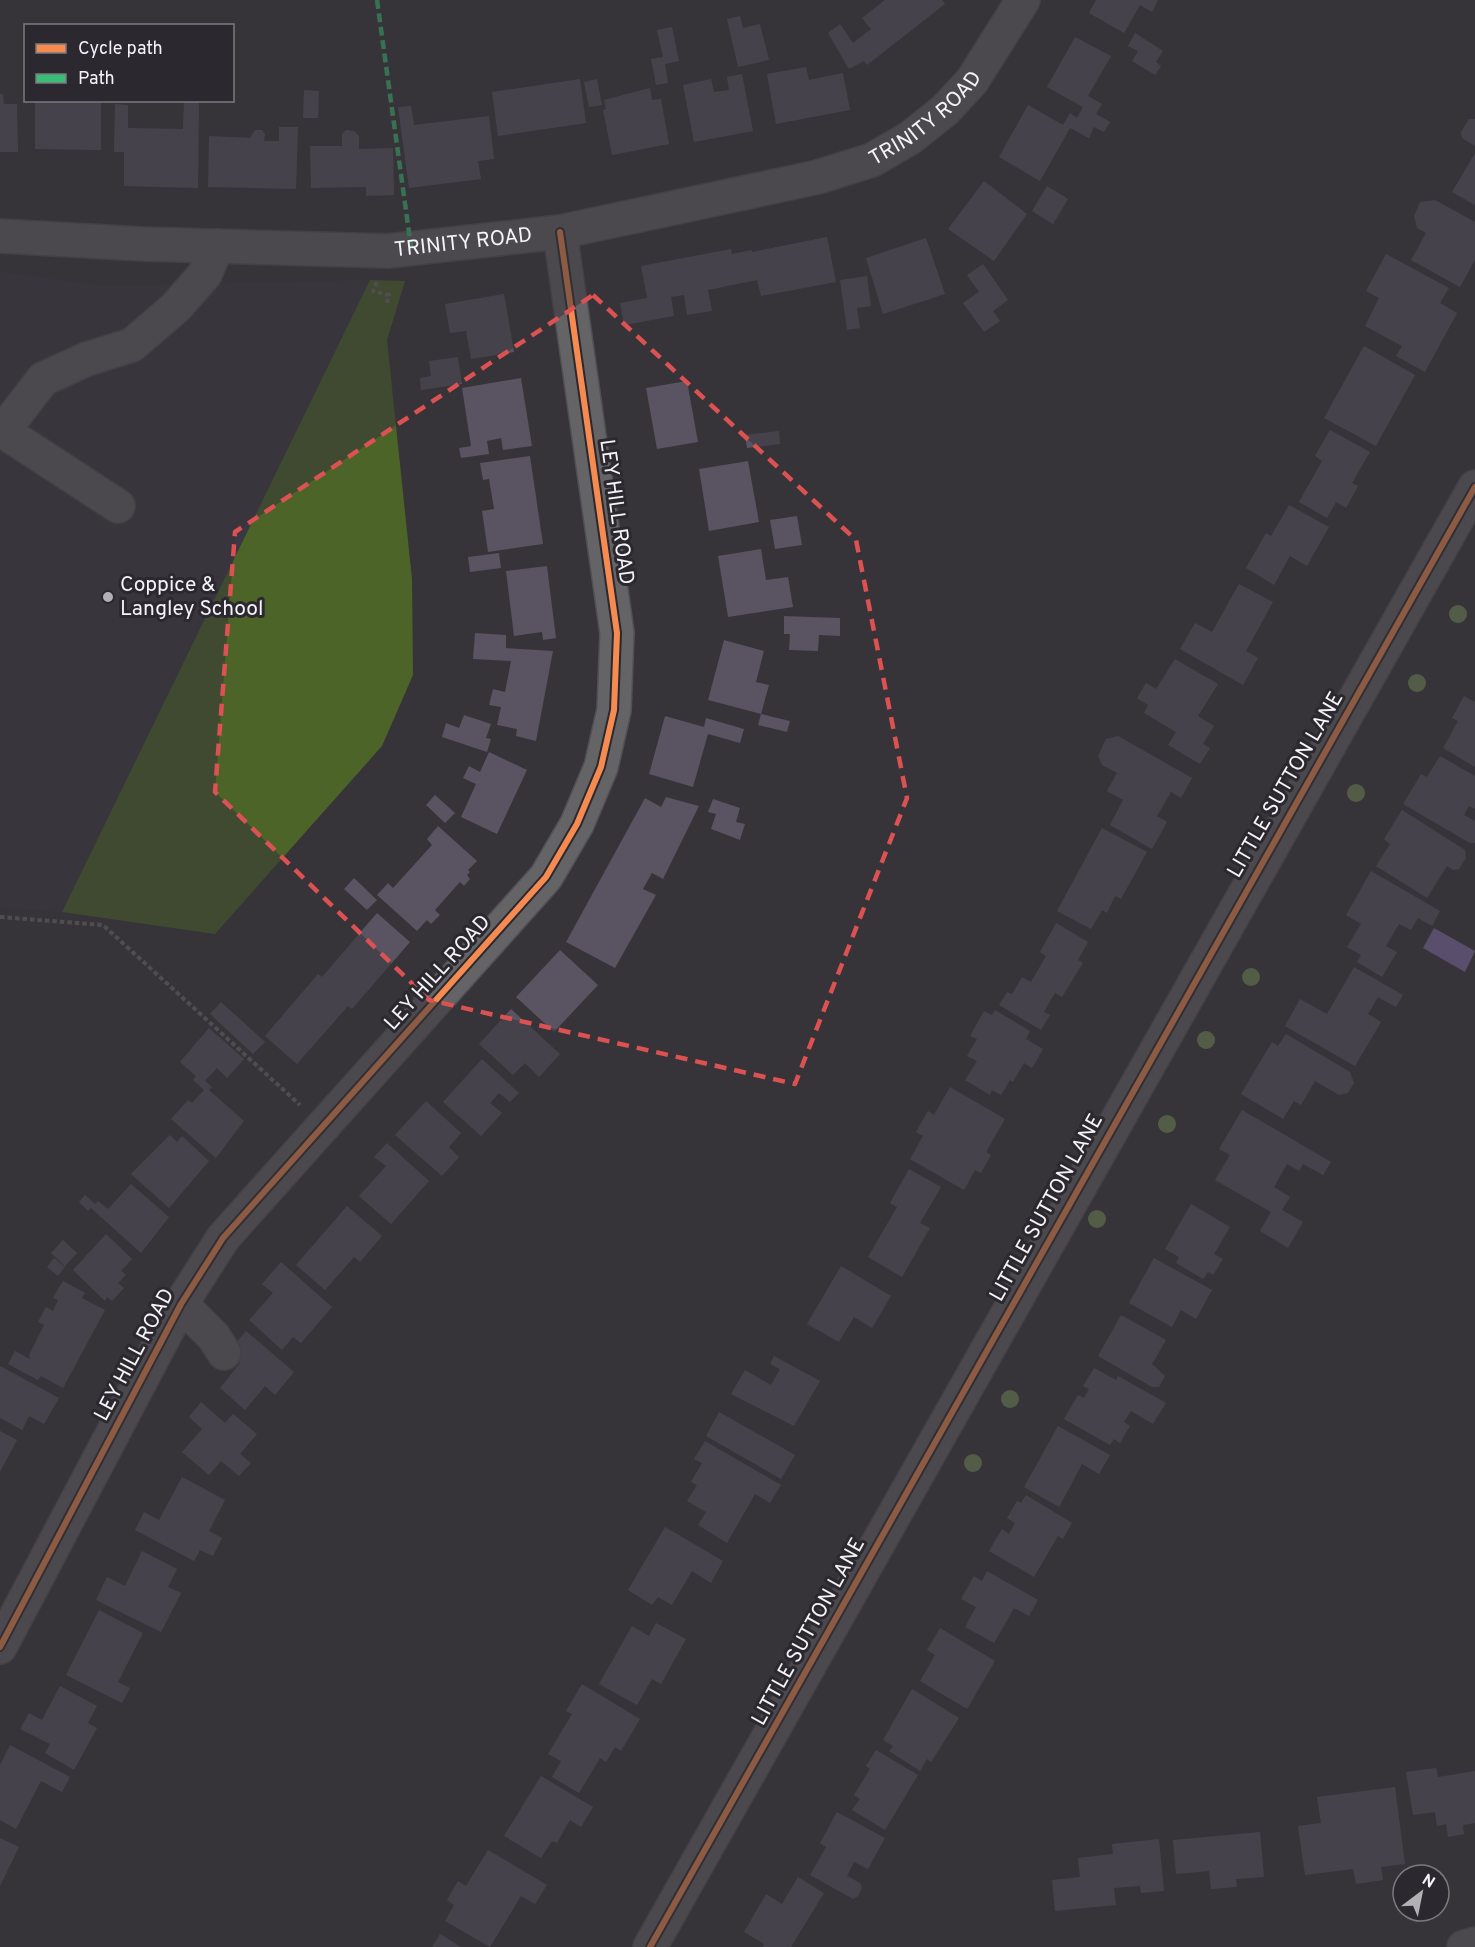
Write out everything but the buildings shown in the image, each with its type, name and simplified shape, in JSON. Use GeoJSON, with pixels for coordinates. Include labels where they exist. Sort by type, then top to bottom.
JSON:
{"type":"FeatureCollection","features":[{"type":"Feature","properties":{"kind":"street","name":"TRINITY ROAD"},"geometry":{"type":"LineString","coordinates":[[0,236],[388,251],[560,232],[818,177],[872,160],[910,138],[945,110],[972,81],[1023,0]]}},
{"type":"Feature","properties":{"kind":"street","name":"LEY HILL ROAD"},"geometry":{"type":"LineString","coordinates":[[0,1647],[181,1304],[223,1238],[546,877],[578,824],[601,767],[614,710],[617,633],[560,232]]}},
{"type":"Feature","properties":{"kind":"street"},"geometry":{"type":"LineString","coordinates":[[118,506],[2,430],[43,379],[87,359],[132,345],[176,307],[205,274],[217,246]]}},
{"type":"Feature","properties":{"kind":"street","name":"LITTLE SUTTON LANE"},"geometry":{"type":"LineString","coordinates":[[650,1947],[1475,487]]}},
{"type":"Feature","properties":{"kind":"street"},"geometry":{"type":"LineString","coordinates":[[181,1304],[214,1337],[224,1353]]}},
{"type":"Feature","properties":{"kind":"street"},"geometry":{"type":"LineString","coordinates":[[1464,1947],[1475,1944]]}},
{"type":"Feature","properties":{"kind":"path"},"geometry":{"type":"LineString","coordinates":[[0,917],[103,925],[322,1125]]}},
{"type":"Feature","properties":{"kind":"highlighted area"},"geometry":{"type":"Polygon","coordinates":[[[593,295],[856,540],[907,798],[795,1084],[429,1000],[215,792],[235,532],[593,295]]]}},
{"type":"Feature","properties":{"kind":"shaded area","name":"Coppice & Langley School"},"geometry":{"type":"Polygon","coordinates":[[[0,272],[102,286],[370,280],[62,912],[0,907],[0,272]]]}},
{"type":"Feature","properties":{"kind":"shaded area"},"geometry":{"type":"Polygon","coordinates":[[[1434,928],[1475,951],[1465,972],[1423,948],[1434,928]]]}},
{"type":"Feature","properties":{"kind":"green space"},"geometry":{"type":"Polygon","coordinates":[[[370,280],[405,281],[387,340],[412,579],[413,675],[382,746],[215,934],[62,912],[370,280]]]}},
{"type":"Feature","properties":{"kind":"marked path"},"geometry":{"type":"LineString","coordinates":[[377,0],[411,247]]}},
{"type":"Feature","properties":{"kind":"cycle path"},"geometry":{"type":"LineString","coordinates":[[0,1647],[181,1304],[223,1238],[546,877],[577,824],[601,767],[614,710],[617,633],[560,232]]}},
{"type":"Feature","properties":{"kind":"cycle path"},"geometry":{"type":"LineString","coordinates":[[650,1947],[1475,487]]}},
{"type":"Feature","properties":{"kind":"place","name":"Coppice & Langley School"},"geometry":{"type":"Point","coordinates":[108,597]}}]}
